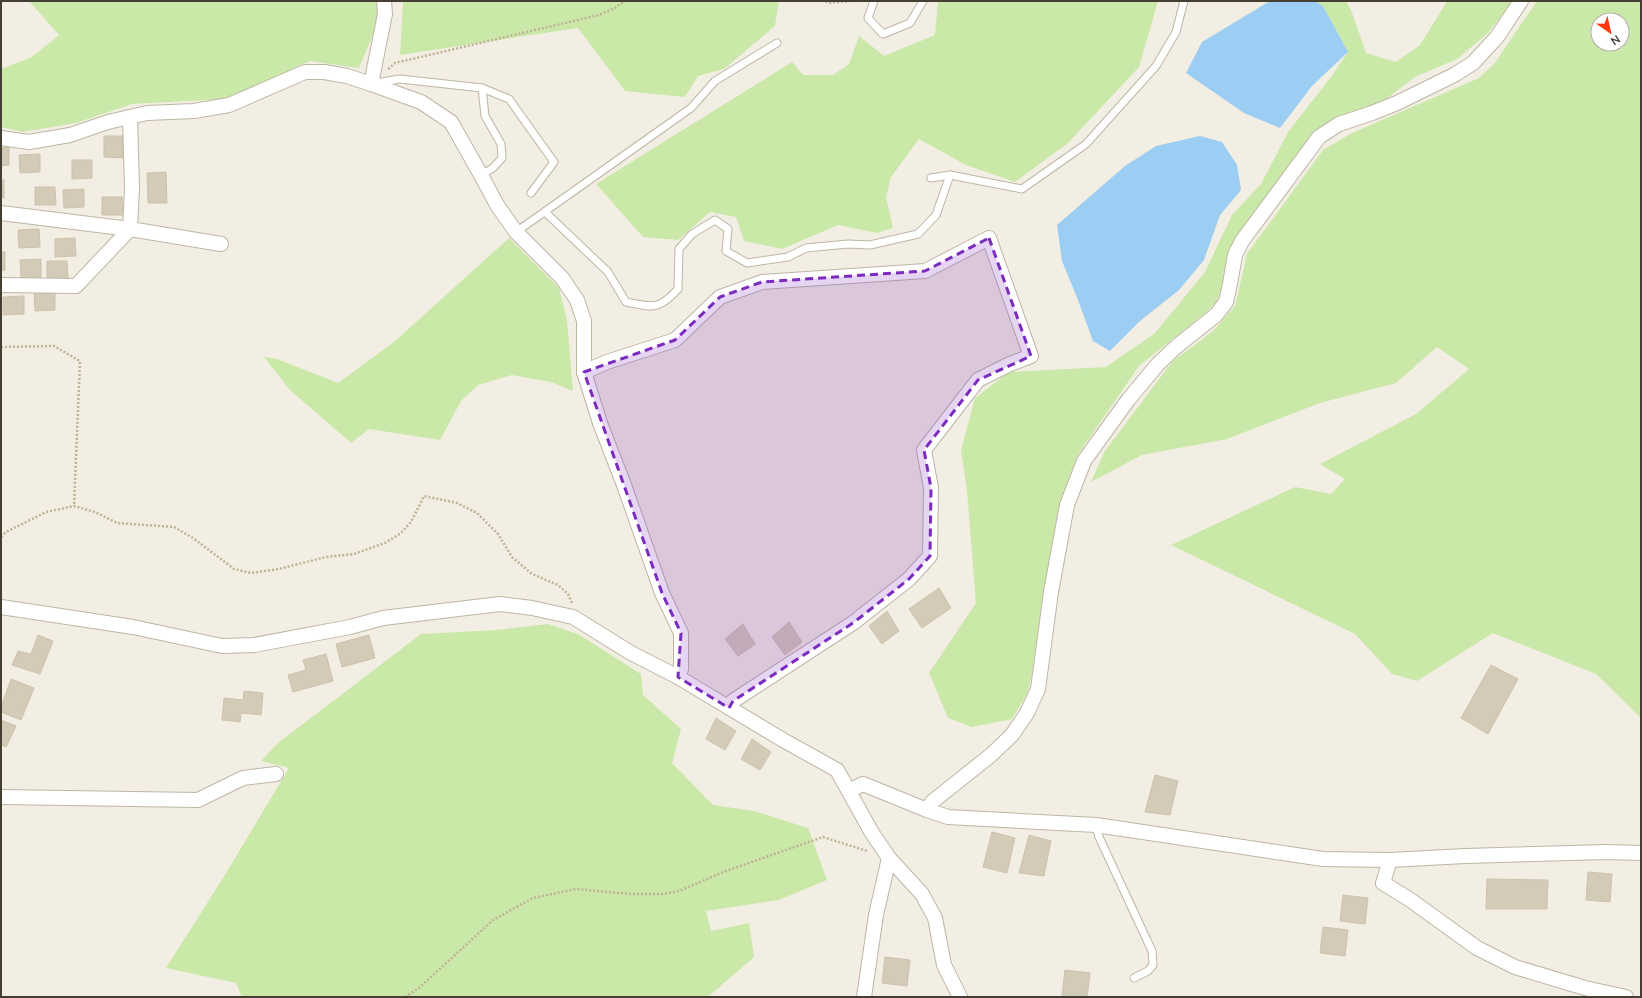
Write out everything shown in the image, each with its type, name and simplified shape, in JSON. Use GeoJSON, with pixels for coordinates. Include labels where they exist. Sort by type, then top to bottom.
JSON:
{"type":"FeatureCollection","features":[{"type":"Feature","properties":{"kind":"street"},"geometry":{"type":"LineString","coordinates":[[371,84],[385,14],[384,1]]}},
{"type":"Feature","properties":{"kind":"street"},"geometry":{"type":"LineString","coordinates":[[927,810],[932,802],[991,755],[1012,735],[1027,713],[1038,689],[1051,592],[1067,505],[1084,461],[1128,400],[1158,364],[1177,346],[1216,315],[1226,302],[1235,255],[1242,241],[1319,137],[1339,124],[1397,103],[1454,75],[1473,63],[1497,37],[1521,1]]}},
{"type":"Feature","properties":{"kind":"street"},"geometry":{"type":"LineString","coordinates":[[1,138],[29,142],[70,135],[108,122],[147,113],[194,111],[229,105],[305,72],[324,72],[347,76],[371,84],[422,102],[451,122],[497,205],[516,232],[562,278],[577,300],[584,321],[584,372],[600,423],[624,485],[662,593],[681,633],[681,669],[678,677]]}},
{"type":"Feature","properties":{"kind":"street"},"geometry":{"type":"LineString","coordinates":[[1,285],[76,286],[130,229],[132,189],[130,117]]}},
{"type":"Feature","properties":{"kind":"street"},"geometry":{"type":"LineString","coordinates":[[1,213],[130,229],[221,244]]}},
{"type":"Feature","properties":{"kind":"street"},"geometry":{"type":"LineString","coordinates":[[584,372],[607,362],[675,340],[720,297],[762,282],[924,271],[989,238],[1031,356],[1010,364],[978,380],[924,450],[931,488],[930,556],[909,579],[853,623],[733,701],[729,708]]}},
{"type":"Feature","properties":{"kind":"street"},"geometry":{"type":"LineString","coordinates":[[1,607],[133,627],[222,646],[254,645],[350,627],[383,618],[500,604],[532,608],[573,617],[631,653],[678,677],[837,770],[889,858],[922,894],[936,918],[944,966],[960,997]]}},
{"type":"Feature","properties":{"kind":"street"},"geometry":{"type":"LineString","coordinates":[[1,797],[198,800],[243,778],[276,774]]}},
{"type":"Feature","properties":{"kind":"street"},"geometry":{"type":"LineString","coordinates":[[849,792],[864,784],[948,817],[1096,825],[1323,859],[1390,860],[1465,856],[1607,852],[1641,853]]}},
{"type":"Feature","properties":{"kind":"street"},"geometry":{"type":"LineString","coordinates":[[864,997],[876,915],[889,858]]}},
{"type":"Feature","properties":{"kind":"street"},"geometry":{"type":"LineString","coordinates":[[1390,860],[1383,883],[1409,899],[1478,948],[1515,967],[1585,988],[1626,997]]}},
{"type":"Feature","properties":{"kind":"lane"},"geometry":{"type":"LineString","coordinates":[[874,1],[868,18],[884,34],[910,23],[923,1]]}},
{"type":"Feature","properties":{"kind":"lane"},"geometry":{"type":"LineString","coordinates":[[931,178],[950,175],[1022,189],[1086,144],[1156,66],[1176,32],[1184,1]]}},
{"type":"Feature","properties":{"kind":"lane"},"geometry":{"type":"LineString","coordinates":[[516,232],[691,108],[715,81],[777,43]]}},
{"type":"Feature","properties":{"kind":"lane"},"geometry":{"type":"LineString","coordinates":[[371,84],[400,79],[482,88],[509,100],[554,162],[531,193]]}},
{"type":"Feature","properties":{"kind":"lane"},"geometry":{"type":"LineString","coordinates":[[481,175],[493,168],[502,158],[501,144],[485,116],[482,88]]}},
{"type":"Feature","properties":{"kind":"lane"},"geometry":{"type":"LineString","coordinates":[[544,212],[608,272],[626,302],[653,307],[669,299],[678,289],[679,249],[692,234],[714,220],[728,229],[726,250],[747,263],[788,257],[806,248],[848,244],[870,245],[918,234],[936,215],[950,175]]}},
{"type":"Feature","properties":{"kind":"lane"},"geometry":{"type":"LineString","coordinates":[[1096,825],[1099,837],[1152,951],[1153,965],[1148,971],[1134,978]]}},
{"type":"Feature","properties":{"kind":"path"},"geometry":{"type":"LineString","coordinates":[[371,84],[395,63],[585,19],[615,8],[624,1]]}},
{"type":"Feature","properties":{"kind":"path"},"geometry":{"type":"LineString","coordinates":[[826,1],[828,3],[851,1]]}},
{"type":"Feature","properties":{"kind":"path"},"geometry":{"type":"LineString","coordinates":[[1,347],[54,346],[80,360],[74,506]]}},
{"type":"Feature","properties":{"kind":"path"},"geometry":{"type":"LineString","coordinates":[[1,537],[6,532],[46,512],[74,506],[95,512],[117,523],[174,527],[193,538],[234,569],[251,573],[279,569],[326,557],[354,554],[385,542],[401,533],[411,522],[424,496],[457,503],[477,512],[498,534],[512,557],[532,574],[558,585],[568,594],[573,605],[573,617]]}},
{"type":"Feature","properties":{"kind":"path"},"geometry":{"type":"LineString","coordinates":[[405,997],[419,988],[493,920],[533,898],[576,889],[630,894],[662,894],[679,891],[726,871],[823,837],[889,858]]}},
{"type":"Feature","properties":{"kind":"highlighted area"},"geometry":{"type":"Polygon","coordinates":[[[989,238],[1031,356],[978,380],[924,450],[931,488],[930,556],[909,579],[853,623],[733,701],[729,708],[678,677],[681,633],[662,593],[584,372],[675,340],[720,297],[762,282],[925,271],[989,238]]]}},
{"type":"Feature","properties":{"kind":"green space"},"geometry":{"type":"Polygon","coordinates":[[[29,1],[379,1],[383,11],[359,68],[310,61],[226,99],[132,104],[76,123],[23,132],[1,127],[1,69],[32,57],[59,35],[29,1]]]}},
{"type":"Feature","properties":{"kind":"green space"},"geometry":{"type":"Polygon","coordinates":[[[403,1],[779,1],[775,26],[724,69],[698,76],[685,97],[625,91],[578,28],[400,55],[403,1]]]}},
{"type":"Feature","properties":{"kind":"green space"},"geometry":{"type":"Polygon","coordinates":[[[938,1],[1158,1],[1139,67],[1068,143],[1015,182],[966,165],[919,139],[891,177],[886,197],[893,228],[877,233],[838,225],[782,249],[744,241],[736,217],[710,212],[678,240],[643,237],[596,184],[792,62],[803,75],[833,75],[849,64],[859,36],[884,56],[935,35],[938,1]]]}},
{"type":"Feature","properties":{"kind":"green space"},"geometry":{"type":"Polygon","coordinates":[[[1315,1],[1346,1],[1351,10],[1366,53],[1396,62],[1420,45],[1446,1],[1513,1],[1487,34],[1457,59],[1415,77],[1381,103],[1345,114],[1315,130],[1229,254],[1223,283],[1217,301],[1204,314],[1139,366],[1077,456],[1061,501],[1035,662],[1027,694],[1012,719],[972,727],[948,718],[929,673],[976,603],[967,491],[961,450],[975,398],[1009,372],[1106,367],[1155,333],[1205,272],[1232,215],[1261,184],[1288,132],[1331,77],[1348,52],[1323,6],[1315,1]]]}},
{"type":"Feature","properties":{"kind":"green space"},"geometry":{"type":"Polygon","coordinates":[[[1537,1],[1641,1],[1641,718],[1596,674],[1493,633],[1417,681],[1392,674],[1355,634],[1171,545],[1295,487],[1331,494],[1345,479],[1320,464],[1416,414],[1469,369],[1437,347],[1396,383],[1320,403],[1227,439],[1142,455],[1091,482],[1105,451],[1172,362],[1213,331],[1235,306],[1247,254],[1323,150],[1352,133],[1479,78],[1494,64],[1537,1]]]}},
{"type":"Feature","properties":{"kind":"green space"},"geometry":{"type":"Polygon","coordinates":[[[509,238],[559,288],[567,320],[573,391],[551,382],[512,375],[478,385],[461,401],[440,440],[369,429],[351,443],[290,390],[264,357],[277,359],[338,383],[394,342],[509,238]]]}},
{"type":"Feature","properties":{"kind":"green space"},"geometry":{"type":"Polygon","coordinates":[[[548,624],[578,634],[641,674],[643,695],[681,729],[672,763],[713,805],[754,811],[808,828],[827,880],[779,900],[706,911],[711,931],[749,923],[754,957],[708,997],[242,997],[236,983],[166,968],[223,878],[289,768],[261,761],[278,743],[421,634],[496,630],[548,624]]]}},
{"type":"Feature","properties":{"kind":"water"},"geometry":{"type":"Polygon","coordinates":[[[1270,1],[1315,1],[1323,6],[1348,52],[1312,86],[1280,128],[1244,113],[1186,73],[1202,42],[1270,1]]]}},
{"type":"Feature","properties":{"kind":"water"},"geometry":{"type":"Polygon","coordinates":[[[1200,136],[1222,142],[1237,165],[1241,190],[1220,215],[1204,260],[1179,290],[1140,321],[1110,351],[1093,341],[1062,261],[1057,225],[1125,166],[1156,146],[1200,136]]]}},
{"type":"Feature","properties":{"kind":"building"},"geometry":{"type":"Polygon","coordinates":[[[104,136],[123,136],[123,158],[104,157],[104,136]]]}},
{"type":"Feature","properties":{"kind":"building"},"geometry":{"type":"Polygon","coordinates":[[[9,147],[9,165],[1,166],[1,148],[9,147]]]}},
{"type":"Feature","properties":{"kind":"building"},"geometry":{"type":"Polygon","coordinates":[[[40,154],[40,172],[20,173],[19,155],[40,154]]]}},
{"type":"Feature","properties":{"kind":"building"},"geometry":{"type":"Polygon","coordinates":[[[72,160],[92,160],[92,178],[72,179],[72,160]]]}},
{"type":"Feature","properties":{"kind":"building"},"geometry":{"type":"Polygon","coordinates":[[[166,172],[167,203],[148,203],[147,173],[166,172]]]}},
{"type":"Feature","properties":{"kind":"building"},"geometry":{"type":"Polygon","coordinates":[[[1,180],[4,180],[4,198],[1,198],[1,180]]]}},
{"type":"Feature","properties":{"kind":"building"},"geometry":{"type":"Polygon","coordinates":[[[35,187],[55,187],[56,205],[35,205],[35,187]]]}},
{"type":"Feature","properties":{"kind":"building"},"geometry":{"type":"Polygon","coordinates":[[[84,189],[84,207],[64,208],[63,190],[84,189]]]}},
{"type":"Feature","properties":{"kind":"building"},"geometry":{"type":"Polygon","coordinates":[[[102,197],[122,197],[123,215],[102,215],[102,197]]]}},
{"type":"Feature","properties":{"kind":"building"},"geometry":{"type":"Polygon","coordinates":[[[39,229],[40,247],[19,248],[18,230],[39,229]]]}},
{"type":"Feature","properties":{"kind":"building"},"geometry":{"type":"Polygon","coordinates":[[[75,238],[76,256],[55,257],[55,239],[75,238]]]}},
{"type":"Feature","properties":{"kind":"building"},"geometry":{"type":"Polygon","coordinates":[[[1,252],[5,252],[5,270],[1,271],[1,252]]]}},
{"type":"Feature","properties":{"kind":"building"},"geometry":{"type":"Polygon","coordinates":[[[41,259],[41,277],[21,278],[20,260],[41,259]]]}},
{"type":"Feature","properties":{"kind":"building"},"geometry":{"type":"Polygon","coordinates":[[[47,261],[67,261],[68,279],[47,279],[47,261]]]}},
{"type":"Feature","properties":{"kind":"building"},"geometry":{"type":"Polygon","coordinates":[[[34,292],[55,292],[55,310],[35,311],[34,292]]]}},
{"type":"Feature","properties":{"kind":"building"},"geometry":{"type":"Polygon","coordinates":[[[24,296],[24,314],[3,315],[3,297],[24,296]]]}},
{"type":"Feature","properties":{"kind":"building"},"geometry":{"type":"Polygon","coordinates":[[[939,588],[951,608],[922,628],[909,609],[939,588]]]}},
{"type":"Feature","properties":{"kind":"building"},"geometry":{"type":"Polygon","coordinates":[[[887,611],[899,631],[882,644],[869,626],[887,611]]]}},
{"type":"Feature","properties":{"kind":"building"},"geometry":{"type":"Polygon","coordinates":[[[789,622],[802,642],[785,655],[772,637],[789,622]]]}},
{"type":"Feature","properties":{"kind":"building"},"geometry":{"type":"Polygon","coordinates":[[[743,624],[755,644],[738,656],[725,639],[743,624]]]}},
{"type":"Feature","properties":{"kind":"building"},"geometry":{"type":"Polygon","coordinates":[[[38,635],[53,641],[40,674],[12,665],[18,651],[31,654],[38,635]]]}},
{"type":"Feature","properties":{"kind":"building"},"geometry":{"type":"Polygon","coordinates":[[[369,635],[375,658],[342,667],[336,644],[369,635]]]}},
{"type":"Feature","properties":{"kind":"building"},"geometry":{"type":"Polygon","coordinates":[[[326,654],[333,681],[293,692],[288,675],[306,670],[303,660],[326,654]]]}},
{"type":"Feature","properties":{"kind":"building"},"geometry":{"type":"Polygon","coordinates":[[[1491,665],[1518,679],[1488,734],[1461,718],[1491,665]]]}},
{"type":"Feature","properties":{"kind":"building"},"geometry":{"type":"Polygon","coordinates":[[[11,679],[34,688],[21,720],[1,712],[1,707],[11,679]]]}},
{"type":"Feature","properties":{"kind":"building"},"geometry":{"type":"Polygon","coordinates":[[[244,691],[263,693],[261,715],[241,713],[240,722],[222,720],[224,698],[243,700],[244,691]]]}},
{"type":"Feature","properties":{"kind":"building"},"geometry":{"type":"Polygon","coordinates":[[[716,718],[736,731],[725,750],[706,739],[716,718]]]}},
{"type":"Feature","properties":{"kind":"building"},"geometry":{"type":"Polygon","coordinates":[[[1,720],[16,726],[6,747],[1,745],[1,720]]]}},
{"type":"Feature","properties":{"kind":"building"},"geometry":{"type":"Polygon","coordinates":[[[752,739],[771,752],[760,770],[741,759],[752,739]]]}},
{"type":"Feature","properties":{"kind":"building"},"geometry":{"type":"Polygon","coordinates":[[[1155,775],[1178,781],[1170,815],[1145,812],[1155,775]]]}},
{"type":"Feature","properties":{"kind":"building"},"geometry":{"type":"Polygon","coordinates":[[[992,832],[1015,838],[1007,873],[983,867],[992,832]]]}},
{"type":"Feature","properties":{"kind":"building"},"geometry":{"type":"Polygon","coordinates":[[[1029,835],[1051,841],[1044,876],[1019,873],[1029,835]]]}},
{"type":"Feature","properties":{"kind":"building"},"geometry":{"type":"Polygon","coordinates":[[[1588,872],[1612,874],[1610,902],[1586,900],[1588,872]]]}},
{"type":"Feature","properties":{"kind":"building"},"geometry":{"type":"Polygon","coordinates":[[[1487,879],[1548,880],[1547,909],[1486,909],[1487,879]]]}},
{"type":"Feature","properties":{"kind":"building"},"geometry":{"type":"Polygon","coordinates":[[[1343,895],[1368,898],[1365,924],[1340,921],[1343,895]]]}},
{"type":"Feature","properties":{"kind":"building"},"geometry":{"type":"Polygon","coordinates":[[[1323,927],[1348,930],[1345,956],[1320,953],[1323,927]]]}},
{"type":"Feature","properties":{"kind":"building"},"geometry":{"type":"Polygon","coordinates":[[[885,957],[910,960],[907,986],[882,983],[885,957]]]}},
{"type":"Feature","properties":{"kind":"building"},"geometry":{"type":"Polygon","coordinates":[[[1065,970],[1090,973],[1087,997],[1062,996],[1065,970]]]}}]}
